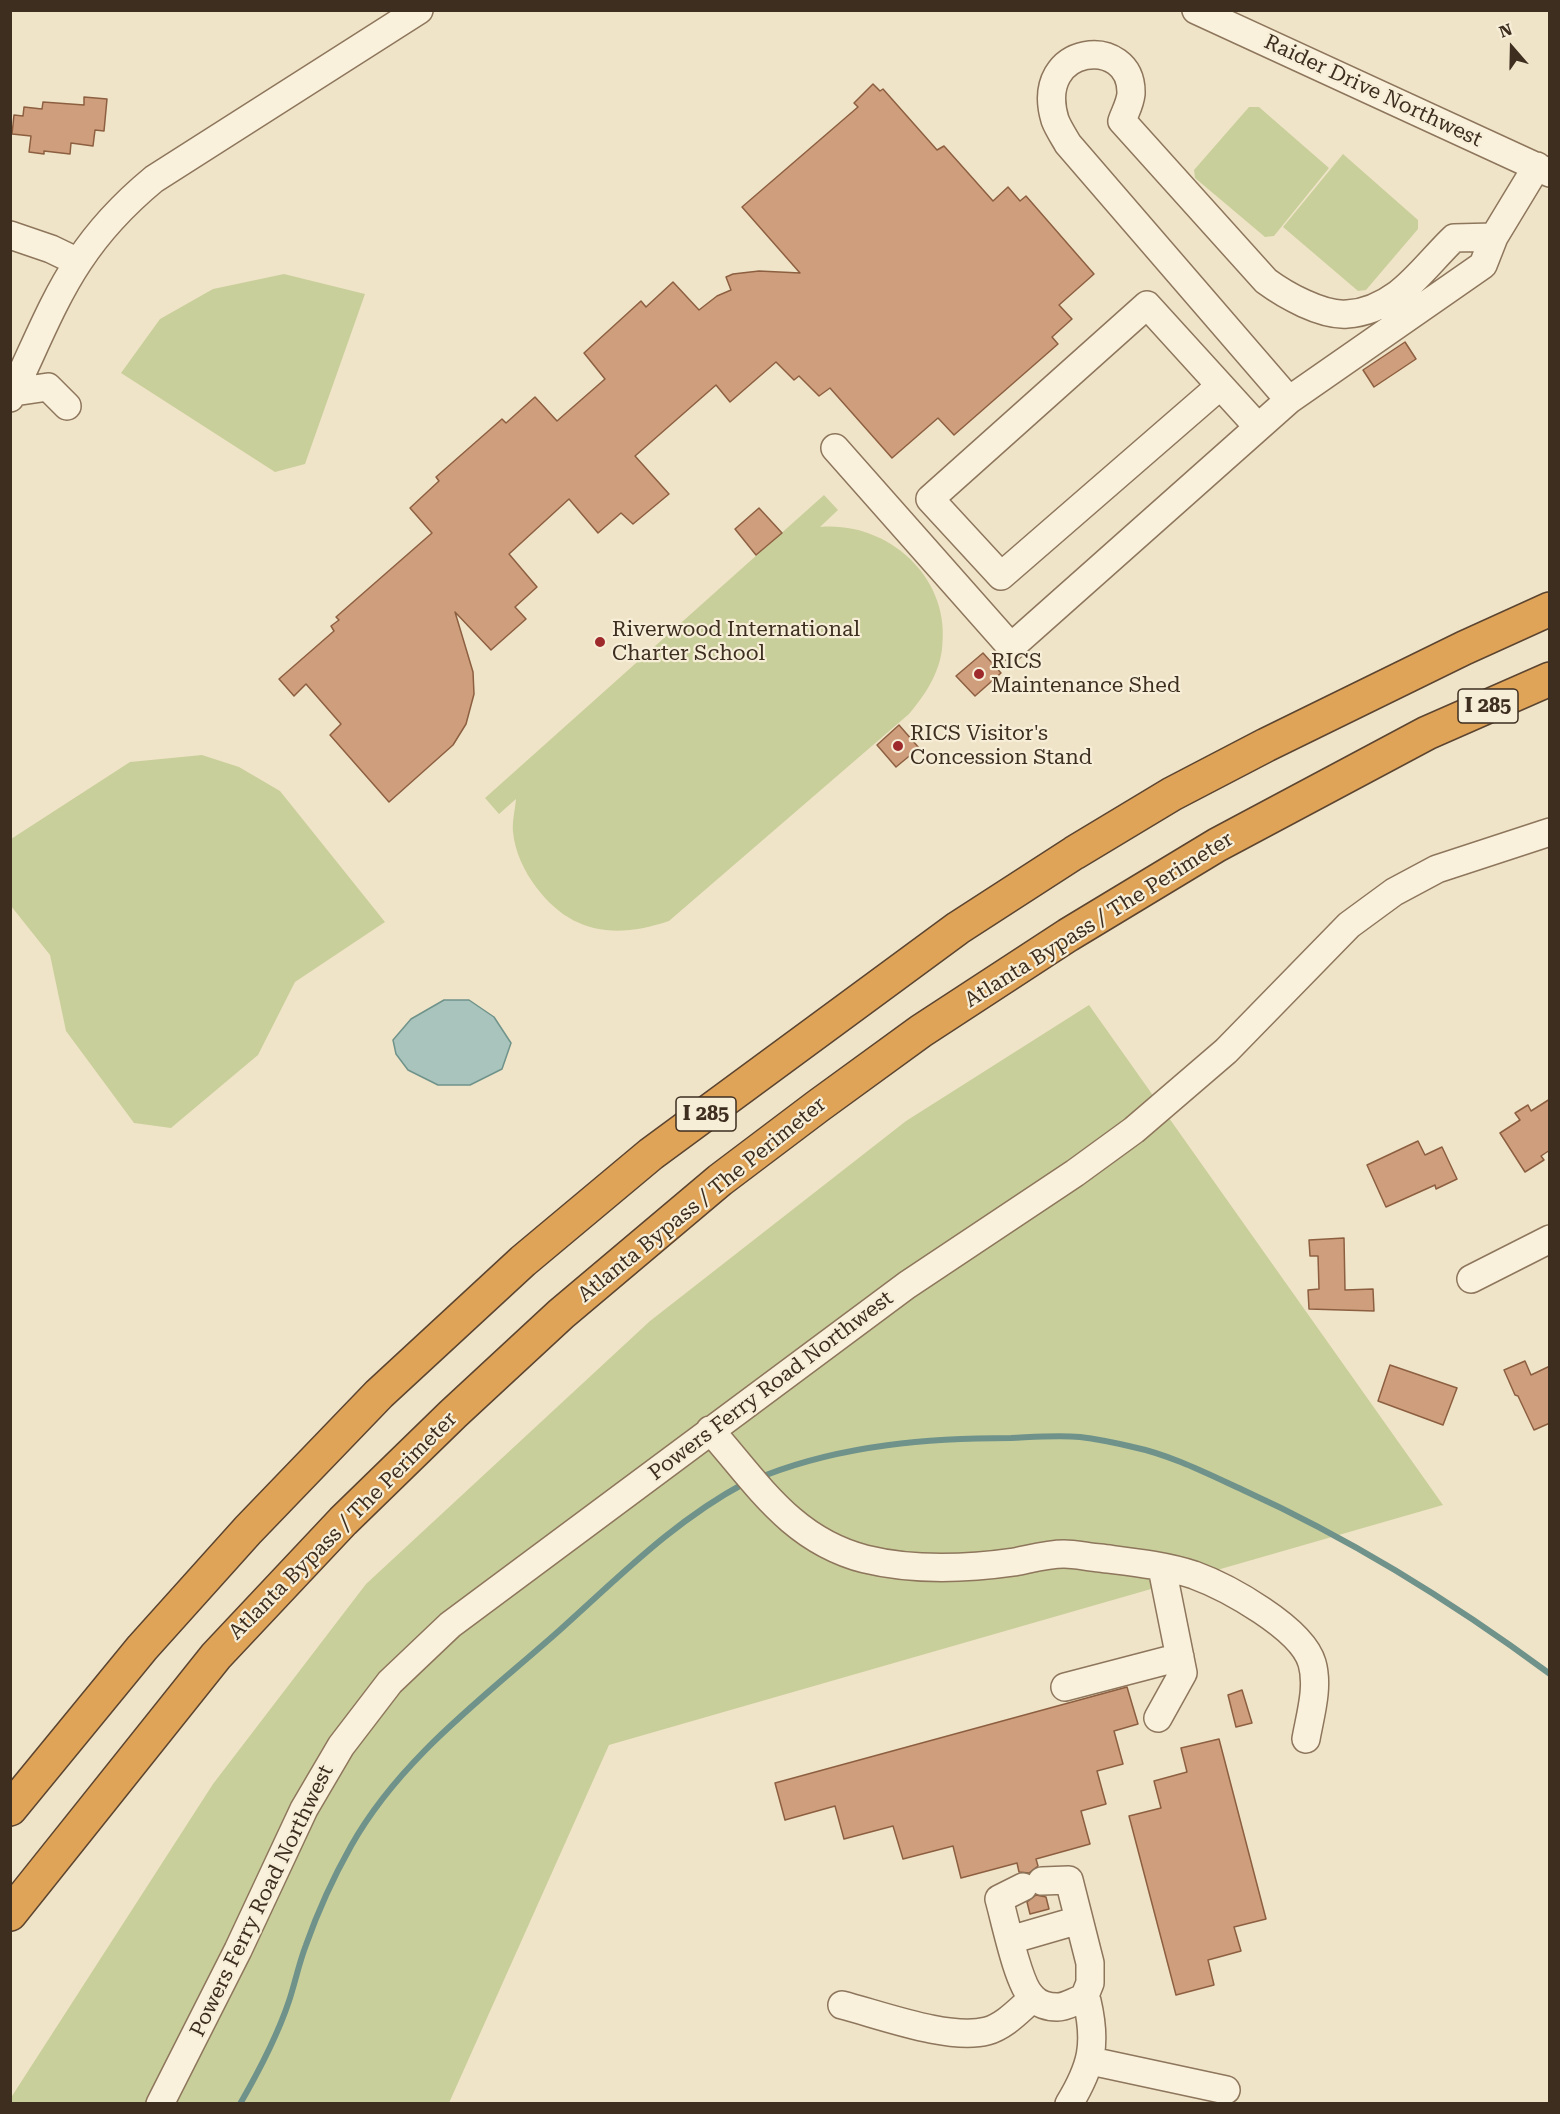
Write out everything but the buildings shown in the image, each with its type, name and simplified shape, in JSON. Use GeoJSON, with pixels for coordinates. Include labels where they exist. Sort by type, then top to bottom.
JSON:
{"type":"FeatureCollection","features":[{"type":"Feature","properties":{"kind":"highway","name":"I 285"},"geometry":{"type":"LineString","coordinates":[[10,1809],[40,1770],[165,1623],[248,1530],[379,1394],[523,1261],[651,1154],[958,928],[1074,853],[1172,794],[1266,745],[1464,648],[1550,609]]}},
{"type":"Feature","properties":{"kind":"highway","name":"Atlanta Bypass / The Perimeter"},"geometry":{"type":"LineString","coordinates":[[10,1914],[216,1656],[343,1521],[453,1414],[561,1314],[720,1180],[921,1031],[1098,917],[1217,845],[1427,734],[1550,678]]}},
{"type":"Feature","properties":{"kind":"street"},"geometry":{"type":"LineString","coordinates":[[12,394],[58,297],[78,262],[111,218],[132,197],[154,179],[419,10]]}},
{"type":"Feature","properties":{"kind":"street","name":"Raider Drive Northwest"},"geometry":{"type":"LineString","coordinates":[[1196,10],[1543,169]]}},
{"type":"Feature","properties":{"kind":"street"},"geometry":{"type":"LineString","coordinates":[[1289,400],[1068,144],[1055,120],[1052,94],[1057,75],[1071,60],[1091,54],[1101,55],[1119,65],[1125,73],[1131,92],[1130,102],[1122,121],[1266,281],[1292,298],[1316,308],[1346,315],[1375,308],[1400,292],[1454,237],[1494,237]]}},
{"type":"Feature","properties":{"kind":"street"},"geometry":{"type":"LineString","coordinates":[[835,448],[1011,646],[1289,400],[1483,265],[1494,237],[1543,169]]}},
{"type":"Feature","properties":{"kind":"street"},"geometry":{"type":"LineString","coordinates":[[10,235],[51,249],[78,262]]}},
{"type":"Feature","properties":{"kind":"street"},"geometry":{"type":"LineString","coordinates":[[1220,386],[1001,576],[930,499],[1147,305],[1258,428]]}},
{"type":"Feature","properties":{"kind":"street"},"geometry":{"type":"LineString","coordinates":[[12,394],[48,387],[67,406]]}},
{"type":"Feature","properties":{"kind":"street","name":"Powers Ferry Road Northwest"},"geometry":{"type":"LineString","coordinates":[[160,2103],[238,1950],[304,1809],[340,1746],[390,1682],[450,1625],[907,1286],[1075,1173],[1134,1130],[1226,1051],[1349,925],[1394,892],[1437,869],[1550,832]]}},
{"type":"Feature","properties":{"kind":"street"},"geometry":{"type":"LineString","coordinates":[[1472,1279],[1550,1239]]}},
{"type":"Feature","properties":{"kind":"street"},"geometry":{"type":"LineString","coordinates":[[710,1431],[750,1480],[794,1523],[830,1546],[864,1558],[903,1565],[947,1568],[1013,1562],[1064,1554],[1145,1563],[1194,1575],[1221,1588],[1283,1625],[1301,1644],[1312,1662],[1314,1683],[1306,1739]]}},
{"type":"Feature","properties":{"kind":"street"},"geometry":{"type":"LineString","coordinates":[[1158,1718],[1183,1673],[1161,1568]]}},
{"type":"Feature","properties":{"kind":"street"},"geometry":{"type":"LineString","coordinates":[[1065,1688],[1180,1657]]}},
{"type":"Feature","properties":{"kind":"street"},"geometry":{"type":"LineString","coordinates":[[1069,1880],[1091,1973],[1084,1998],[1060,2007],[1041,2004],[1032,1998],[1022,1982],[999,1899],[1032,1884],[1069,1880]]}},
{"type":"Feature","properties":{"kind":"street"},"geometry":{"type":"LineString","coordinates":[[1010,1940],[1079,1920]]}},
{"type":"Feature","properties":{"kind":"street"},"geometry":{"type":"LineString","coordinates":[[842,2005],[930,2028],[968,2034],[989,2030],[1008,2020],[1032,1998]]}},
{"type":"Feature","properties":{"kind":"street"},"geometry":{"type":"LineString","coordinates":[[1069,2103],[1091,2061],[1093,2033],[1087,2001],[1084,1998]]}},
{"type":"Feature","properties":{"kind":"street"},"geometry":{"type":"LineString","coordinates":[[1091,2061],[1226,2090]]}},
{"type":"Feature","properties":{"kind":"green space"},"geometry":{"type":"Polygon","coordinates":[[[1249,107],[1259,107],[1329,168],[1274,236],[1265,237],[1195,178],[1194,170],[1249,107]]]}},
{"type":"Feature","properties":{"kind":"green space"},"geometry":{"type":"Polygon","coordinates":[[[1343,154],[1418,220],[1418,229],[1366,290],[1358,291],[1283,227],[1343,154]]]}},
{"type":"Feature","properties":{"kind":"green space"},"geometry":{"type":"Polygon","coordinates":[[[284,274],[365,294],[305,464],[275,472],[121,373],[160,319],[213,289],[284,274]]]}},
{"type":"Feature","properties":{"kind":"green space"},"geometry":{"type":"Polygon","coordinates":[[[824,495],[838,510],[820,527],[845,528],[869,534],[891,544],[910,559],[926,578],[937,599],[942,623],[942,649],[934,676],[926,692],[909,714],[669,921],[650,927],[613,931],[579,923],[564,915],[536,887],[521,861],[513,832],[516,799],[499,814],[485,798],[824,495]]]}},
{"type":"Feature","properties":{"kind":"green space"},"geometry":{"type":"Polygon","coordinates":[[[202,755],[239,767],[280,791],[385,922],[295,982],[258,1055],[171,1128],[134,1123],[66,1031],[50,955],[11,906],[11,839],[130,762],[202,755]]]}},
{"type":"Feature","properties":{"kind":"green space"},"geometry":{"type":"Polygon","coordinates":[[[1089,1005],[1443,1505],[609,1745],[449,2103],[11,2104],[12,2096],[213,1784],[366,1584],[650,1321],[906,1121],[1089,1005]]]}},
{"type":"Feature","properties":{"kind":"water"},"geometry":{"type":"Polygon","coordinates":[[[444,1000],[469,1000],[494,1017],[511,1043],[502,1069],[470,1085],[438,1085],[408,1070],[396,1054],[393,1040],[411,1019],[444,1000]]]}},
{"type":"Feature","properties":{"kind":"waterway"},"geometry":{"type":"LineString","coordinates":[[766,1475],[856,1450],[918,1442],[1071,1436],[1147,1450],[1189,1465],[1323,1529],[1401,1574],[1477,1622],[1550,1674]]}},
{"type":"Feature","properties":{"kind":"waterway"},"geometry":{"type":"LineString","coordinates":[[240,2104],[279,2028],[301,1959],[332,1882],[371,1814],[394,1784],[419,1756],[475,1703],[648,1550],[695,1514],[745,1483]]}},
{"type":"Feature","properties":{"kind":"place","name":"Riverwood International Charter School"},"geometry":{"type":"Point","coordinates":[600,642]}},
{"type":"Feature","properties":{"kind":"place","name":"RICS Maintenance Shed"},"geometry":{"type":"Point","coordinates":[979,674]}},
{"type":"Feature","properties":{"kind":"place","name":"RICS Visitor's Concession Stand"},"geometry":{"type":"Point","coordinates":[898,746]}}]}
